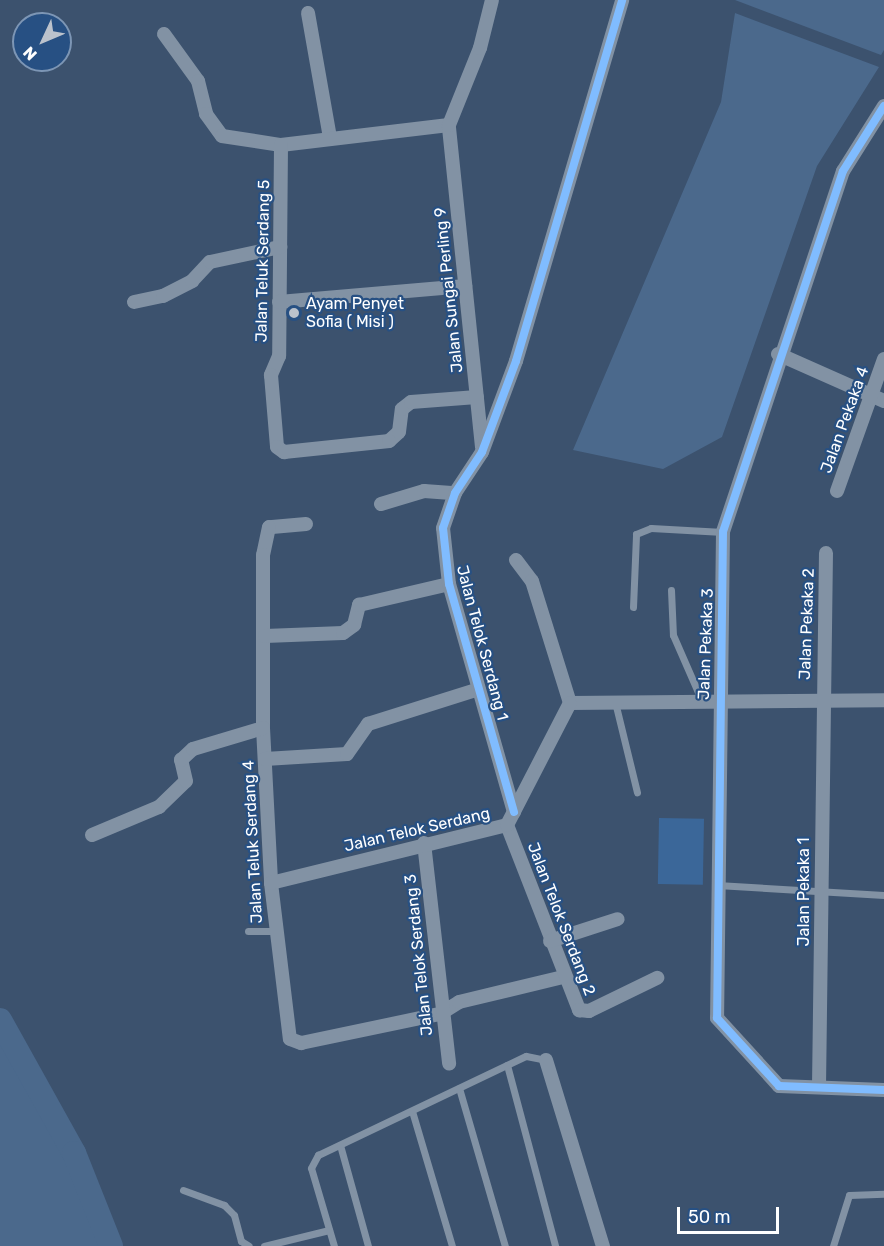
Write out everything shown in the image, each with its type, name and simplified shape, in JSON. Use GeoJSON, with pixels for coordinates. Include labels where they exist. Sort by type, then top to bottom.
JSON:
{"type":"FeatureCollection","features":[{"type":"Feature","properties":{"kind":"street"},"geometry":{"type":"LineString","coordinates":[[164,34],[198,81],[206,114],[222,136],[281,145],[449,125],[480,48],[492,0]]}},
{"type":"Feature","properties":{"kind":"street","name":"Jalan Telok Serdang 1"},"geometry":{"type":"LineString","coordinates":[[514,812],[449,584],[443,528],[455,493],[482,452],[516,361],[622,0]]}},
{"type":"Feature","properties":{"kind":"street"},"geometry":{"type":"LineString","coordinates":[[308,13],[330,138]]}},
{"type":"Feature","properties":{"kind":"street","name":"Jalan Pekaka 3"},"geometry":{"type":"LineString","coordinates":[[884,106],[843,171],[778,354],[723,532],[718,699],[717,885],[717,1018],[779,1086],[884,1090]]}},
{"type":"Feature","properties":{"kind":"street","name":"Jalan Sungai Perling 9"},"geometry":{"type":"LineString","coordinates":[[449,125],[482,452]]}},
{"type":"Feature","properties":{"kind":"street","name":"Jalan Teluk Serdang 5"},"geometry":{"type":"LineString","coordinates":[[281,145],[279,356],[272,375],[277,447],[284,452],[390,441],[399,432],[402,409],[411,402],[477,398]]}},
{"type":"Feature","properties":{"kind":"street"},"geometry":{"type":"LineString","coordinates":[[134,302],[172,291],[210,262],[280,248]]}},
{"type":"Feature","properties":{"kind":"street"},"geometry":{"type":"LineString","coordinates":[[279,302],[465,286]]}},
{"type":"Feature","properties":{"kind":"street"},"geometry":{"type":"LineString","coordinates":[[778,354],[870,396],[884,400]]}},
{"type":"Feature","properties":{"kind":"street","name":"Jalan Pekaka 4"},"geometry":{"type":"LineString","coordinates":[[837,491],[884,359]]}},
{"type":"Feature","properties":{"kind":"street"},"geometry":{"type":"LineString","coordinates":[[381,504],[424,491],[455,493]]}},
{"type":"Feature","properties":{"kind":"street","name":"Jalan Teluk Serdang 4"},"geometry":{"type":"LineString","coordinates":[[306,524],[276,523],[265,533],[262,728],[274,931],[290,1039],[301,1043],[440,1014]]}},
{"type":"Feature","properties":{"kind":"street","name":"Jalan Pekaka 2"},"geometry":{"type":"LineString","coordinates":[[821,697],[826,553]]}},
{"type":"Feature","properties":{"kind":"street"},"geometry":{"type":"LineString","coordinates":[[516,560],[532,581],[570,703],[821,697],[884,700]]}},
{"type":"Feature","properties":{"kind":"street"},"geometry":{"type":"LineString","coordinates":[[265,636],[343,633],[354,625],[359,606],[449,584]]}},
{"type":"Feature","properties":{"kind":"street"},"geometry":{"type":"LineString","coordinates":[[265,759],[347,754],[368,724],[479,689]]}},
{"type":"Feature","properties":{"kind":"street","name":"Jalan Pekaka 1"},"geometry":{"type":"LineString","coordinates":[[819,1087],[821,697]]}},
{"type":"Feature","properties":{"kind":"street","name":"Jalan Telok Serdang"},"geometry":{"type":"LineString","coordinates":[[271,883],[424,843],[507,825],[570,703]]}},
{"type":"Feature","properties":{"kind":"street"},"geometry":{"type":"LineString","coordinates":[[92,835],[159,807],[186,781],[181,760],[193,749],[262,728]]}},
{"type":"Feature","properties":{"kind":"street","name":"Jalan Telok Serdang 2"},"geometry":{"type":"LineString","coordinates":[[507,825],[574,1005],[585,1012],[657,978]]}},
{"type":"Feature","properties":{"kind":"street","name":"Jalan Telok Serdang 3"},"geometry":{"type":"LineString","coordinates":[[424,843],[440,1014],[449,1064]]}},
{"type":"Feature","properties":{"kind":"street"},"geometry":{"type":"LineString","coordinates":[[549,941],[618,919]]}},
{"type":"Feature","properties":{"kind":"street"},"geometry":{"type":"LineString","coordinates":[[440,1014],[459,1002],[563,977]]}},
{"type":"Feature","properties":{"kind":"street"},"geometry":{"type":"LineString","coordinates":[[546,1060],[603,1246]]}},
{"type":"Feature","properties":{"kind":"lane"},"geometry":{"type":"LineString","coordinates":[[633,607],[636,534],[651,528],[723,532]]}},
{"type":"Feature","properties":{"kind":"lane"},"geometry":{"type":"LineString","coordinates":[[671,590],[673,635],[701,699]]}},
{"type":"Feature","properties":{"kind":"lane"},"geometry":{"type":"LineString","coordinates":[[615,702],[637,792]]}},
{"type":"Feature","properties":{"kind":"lane"},"geometry":{"type":"LineString","coordinates":[[717,885],[884,895]]}},
{"type":"Feature","properties":{"kind":"lane"},"geometry":{"type":"LineString","coordinates":[[248,931],[274,931]]}},
{"type":"Feature","properties":{"kind":"lane"},"geometry":{"type":"LineString","coordinates":[[334,1246],[312,1161],[340,1145],[507,1065],[534,1054],[546,1060]]}},
{"type":"Feature","properties":{"kind":"lane"},"geometry":{"type":"LineString","coordinates":[[507,1065],[555,1246]]}},
{"type":"Feature","properties":{"kind":"lane"},"geometry":{"type":"LineString","coordinates":[[459,1088],[505,1246]]}},
{"type":"Feature","properties":{"kind":"lane"},"geometry":{"type":"LineString","coordinates":[[412,1110],[452,1246]]}},
{"type":"Feature","properties":{"kind":"lane"},"geometry":{"type":"LineString","coordinates":[[340,1145],[368,1246]]}},
{"type":"Feature","properties":{"kind":"lane"},"geometry":{"type":"LineString","coordinates":[[183,1190],[224,1205],[234,1215],[241,1241],[249,1246]]}},
{"type":"Feature","properties":{"kind":"lane"},"geometry":{"type":"LineString","coordinates":[[833,1246],[849,1194],[884,1194]]}},
{"type":"Feature","properties":{"kind":"lane"},"geometry":{"type":"LineString","coordinates":[[264,1246],[329,1230]]}},
{"type":"Feature","properties":{"kind":"shaded area"},"geometry":{"type":"Polygon","coordinates":[[[735,0],[884,0],[884,50],[881,55],[735,0]]]}},
{"type":"Feature","properties":{"kind":"shaded area"},"geometry":{"type":"Polygon","coordinates":[[[735,13],[879,67],[817,166],[722,437],[663,469],[573,450],[721,102],[735,13]]]}},
{"type":"Feature","properties":{"kind":"shaded area"},"geometry":{"type":"Polygon","coordinates":[[[659,818],[704,819],[703,885],[658,884],[659,818]]]}},
{"type":"Feature","properties":{"kind":"shaded area"},"geometry":{"type":"Polygon","coordinates":[[[0,1020],[74,1153],[111,1246],[0,1246],[0,1020]]]}},
{"type":"Feature","properties":{"kind":"waterway"},"geometry":{"type":"LineString","coordinates":[[0,1020],[74,1153],[111,1246]]}},
{"type":"Feature","properties":{"kind":"cycle path"},"geometry":{"type":"LineString","coordinates":[[514,812],[449,584],[443,528],[455,493],[482,452],[516,361],[622,0]]}},
{"type":"Feature","properties":{"kind":"cycle path"},"geometry":{"type":"LineString","coordinates":[[884,106],[843,171],[723,532],[717,1018],[779,1086],[884,1090]]}},
{"type":"Feature","properties":{"kind":"place","name":"Ayam Penyet Sofia ( Misi )"},"geometry":{"type":"Point","coordinates":[294,313]}}]}
